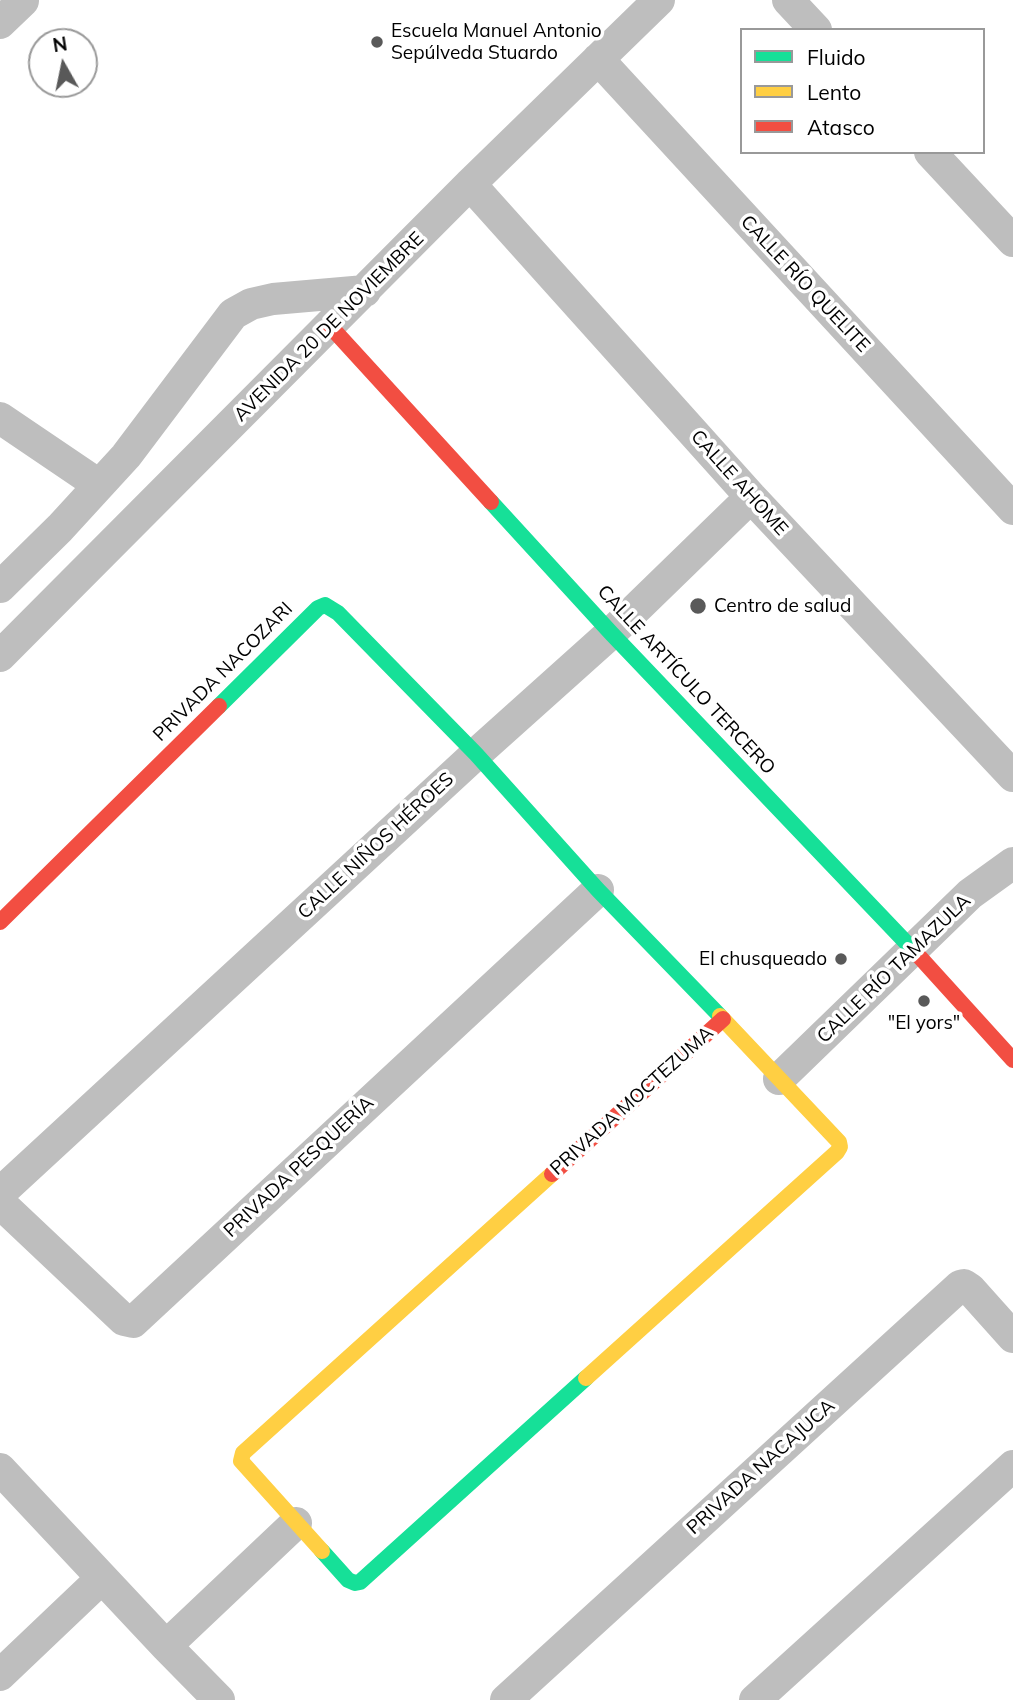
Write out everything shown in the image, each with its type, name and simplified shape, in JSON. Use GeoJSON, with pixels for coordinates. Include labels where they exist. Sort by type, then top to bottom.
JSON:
{"type":"FeatureCollection","features":[{"type":"Feature","properties":{"kind":"street","name":"AVENIDA 20 DE NOVIEMBRE"},"geometry":{"type":"LineString","coordinates":[[0,656],[470,184],[659,0]]}},
{"type":"Feature","properties":{"kind":"street"},"geometry":{"type":"LineString","coordinates":[[788,0],[814,28]]}},
{"type":"Feature","properties":{"kind":"street"},"geometry":{"type":"LineString","coordinates":[[0,23],[23,1]]}},
{"type":"Feature","properties":{"kind":"street","name":"CALLE RÍO QUELITE"},"geometry":{"type":"LineString","coordinates":[[598,59],[1013,509]]}},
{"type":"Feature","properties":{"kind":"street"},"geometry":{"type":"LineString","coordinates":[[932,154],[1013,241]]}},
{"type":"Feature","properties":{"kind":"street","name":"CALLE AHOME"},"geometry":{"type":"LineString","coordinates":[[470,184],[751,497],[1013,776]]}},
{"type":"Feature","properties":{"kind":"street"},"geometry":{"type":"LineString","coordinates":[[0,587],[60,528],[126,456],[233,314],[251,304],[273,299],[365,290]]}},
{"type":"Feature","properties":{"kind":"street","name":"CALLE ARTÍCULO TERCERO"},"geometry":{"type":"LineString","coordinates":[[330,326],[611,633],[912,949],[1013,1060]]}},
{"type":"Feature","properties":{"kind":"street"},"geometry":{"type":"LineString","coordinates":[[0,418],[99,485]]}},
{"type":"Feature","properties":{"kind":"street","name":"CALLE NIÑOS HÉROES"},"geometry":{"type":"LineString","coordinates":[[0,1193],[611,633],[751,497]]}},
{"type":"Feature","properties":{"kind":"street","name":"PRIVADA NACOZARI"},"geometry":{"type":"LineString","coordinates":[[0,922],[318,608],[325,605],[338,613],[476,754]]}},
{"type":"Feature","properties":{"kind":"street"},"geometry":{"type":"LineString","coordinates":[[476,754],[598,890],[723,1019]]}},
{"type":"Feature","properties":{"kind":"street","name":"CALLE RÍO TAMAZULA"},"geometry":{"type":"LineString","coordinates":[[779,1079],[970,894],[1013,863]]}},
{"type":"Feature","properties":{"kind":"street","name":"PRIVADA PESQUERÍA"},"geometry":{"type":"LineString","coordinates":[[0,1203],[124,1320],[133,1322],[598,890]]}},
{"type":"Feature","properties":{"kind":"street","name":"PRIVADA MOCTEZUMA"},"geometry":{"type":"LineString","coordinates":[[723,1019],[839,1142],[837,1152],[360,1583],[348,1580],[241,1461],[243,1453],[723,1019]]}},
{"type":"Feature","properties":{"kind":"street","name":"PRIVADA NACAJUCA"},"geometry":{"type":"LineString","coordinates":[[506,1700],[960,1286],[964,1285],[970,1289],[1013,1337]]}},
{"type":"Feature","properties":{"kind":"street"},"geometry":{"type":"LineString","coordinates":[[755,1700],[1013,1466]]}},
{"type":"Feature","properties":{"kind":"street"},"geometry":{"type":"LineString","coordinates":[[0,1469],[219,1700]]}},
{"type":"Feature","properties":{"kind":"street"},"geometry":{"type":"LineString","coordinates":[[166,1646],[296,1524]]}},
{"type":"Feature","properties":{"kind":"street"},"geometry":{"type":"LineString","coordinates":[[0,1675],[102,1578]]}},
{"type":"Feature","properties":{"kind":"traffic: fast"},"geometry":{"type":"LineString","coordinates":[[491,502],[611,633],[917,954]]}},
{"type":"Feature","properties":{"kind":"traffic: fast"},"geometry":{"type":"LineString","coordinates":[[219,706],[318,608],[325,605],[338,613],[476,754],[598,890],[720,1016]]}},
{"type":"Feature","properties":{"kind":"traffic: fast"},"geometry":{"type":"LineString","coordinates":[[322,1551],[348,1580],[360,1582],[586,1378]]}},
{"type":"Feature","properties":{"kind":"traffic: slow"},"geometry":{"type":"LineString","coordinates":[[586,1378],[840,1147],[839,1142],[720,1016]]}},
{"type":"Feature","properties":{"kind":"traffic: slow"},"geometry":{"type":"LineString","coordinates":[[322,1551],[241,1461],[243,1453],[552,1174]]}},
{"type":"Feature","properties":{"kind":"traffic: jam"},"geometry":{"type":"LineString","coordinates":[[330,326],[491,502]]}},
{"type":"Feature","properties":{"kind":"traffic: jam"},"geometry":{"type":"LineString","coordinates":[[0,922],[219,706]]}},
{"type":"Feature","properties":{"kind":"traffic: jam"},"geometry":{"type":"LineString","coordinates":[[917,954],[1013,1060]]}},
{"type":"Feature","properties":{"kind":"traffic: jam"},"geometry":{"type":"LineString","coordinates":[[552,1174],[723,1019]]}},
{"type":"Feature","properties":{"kind":"place","name":"Escuela Manuel Antonio Sepúlveda Stuardo"},"geometry":{"type":"Point","coordinates":[377,42]}},
{"type":"Feature","properties":{"kind":"place","name":"Centro de salud"},"geometry":{"type":"Point","coordinates":[698,606]}},
{"type":"Feature","properties":{"kind":"place","name":"El chusqueado"},"geometry":{"type":"Point","coordinates":[841,959]}},
{"type":"Feature","properties":{"kind":"place","name":"\"El yors\""},"geometry":{"type":"Point","coordinates":[924,1001]}}]}
